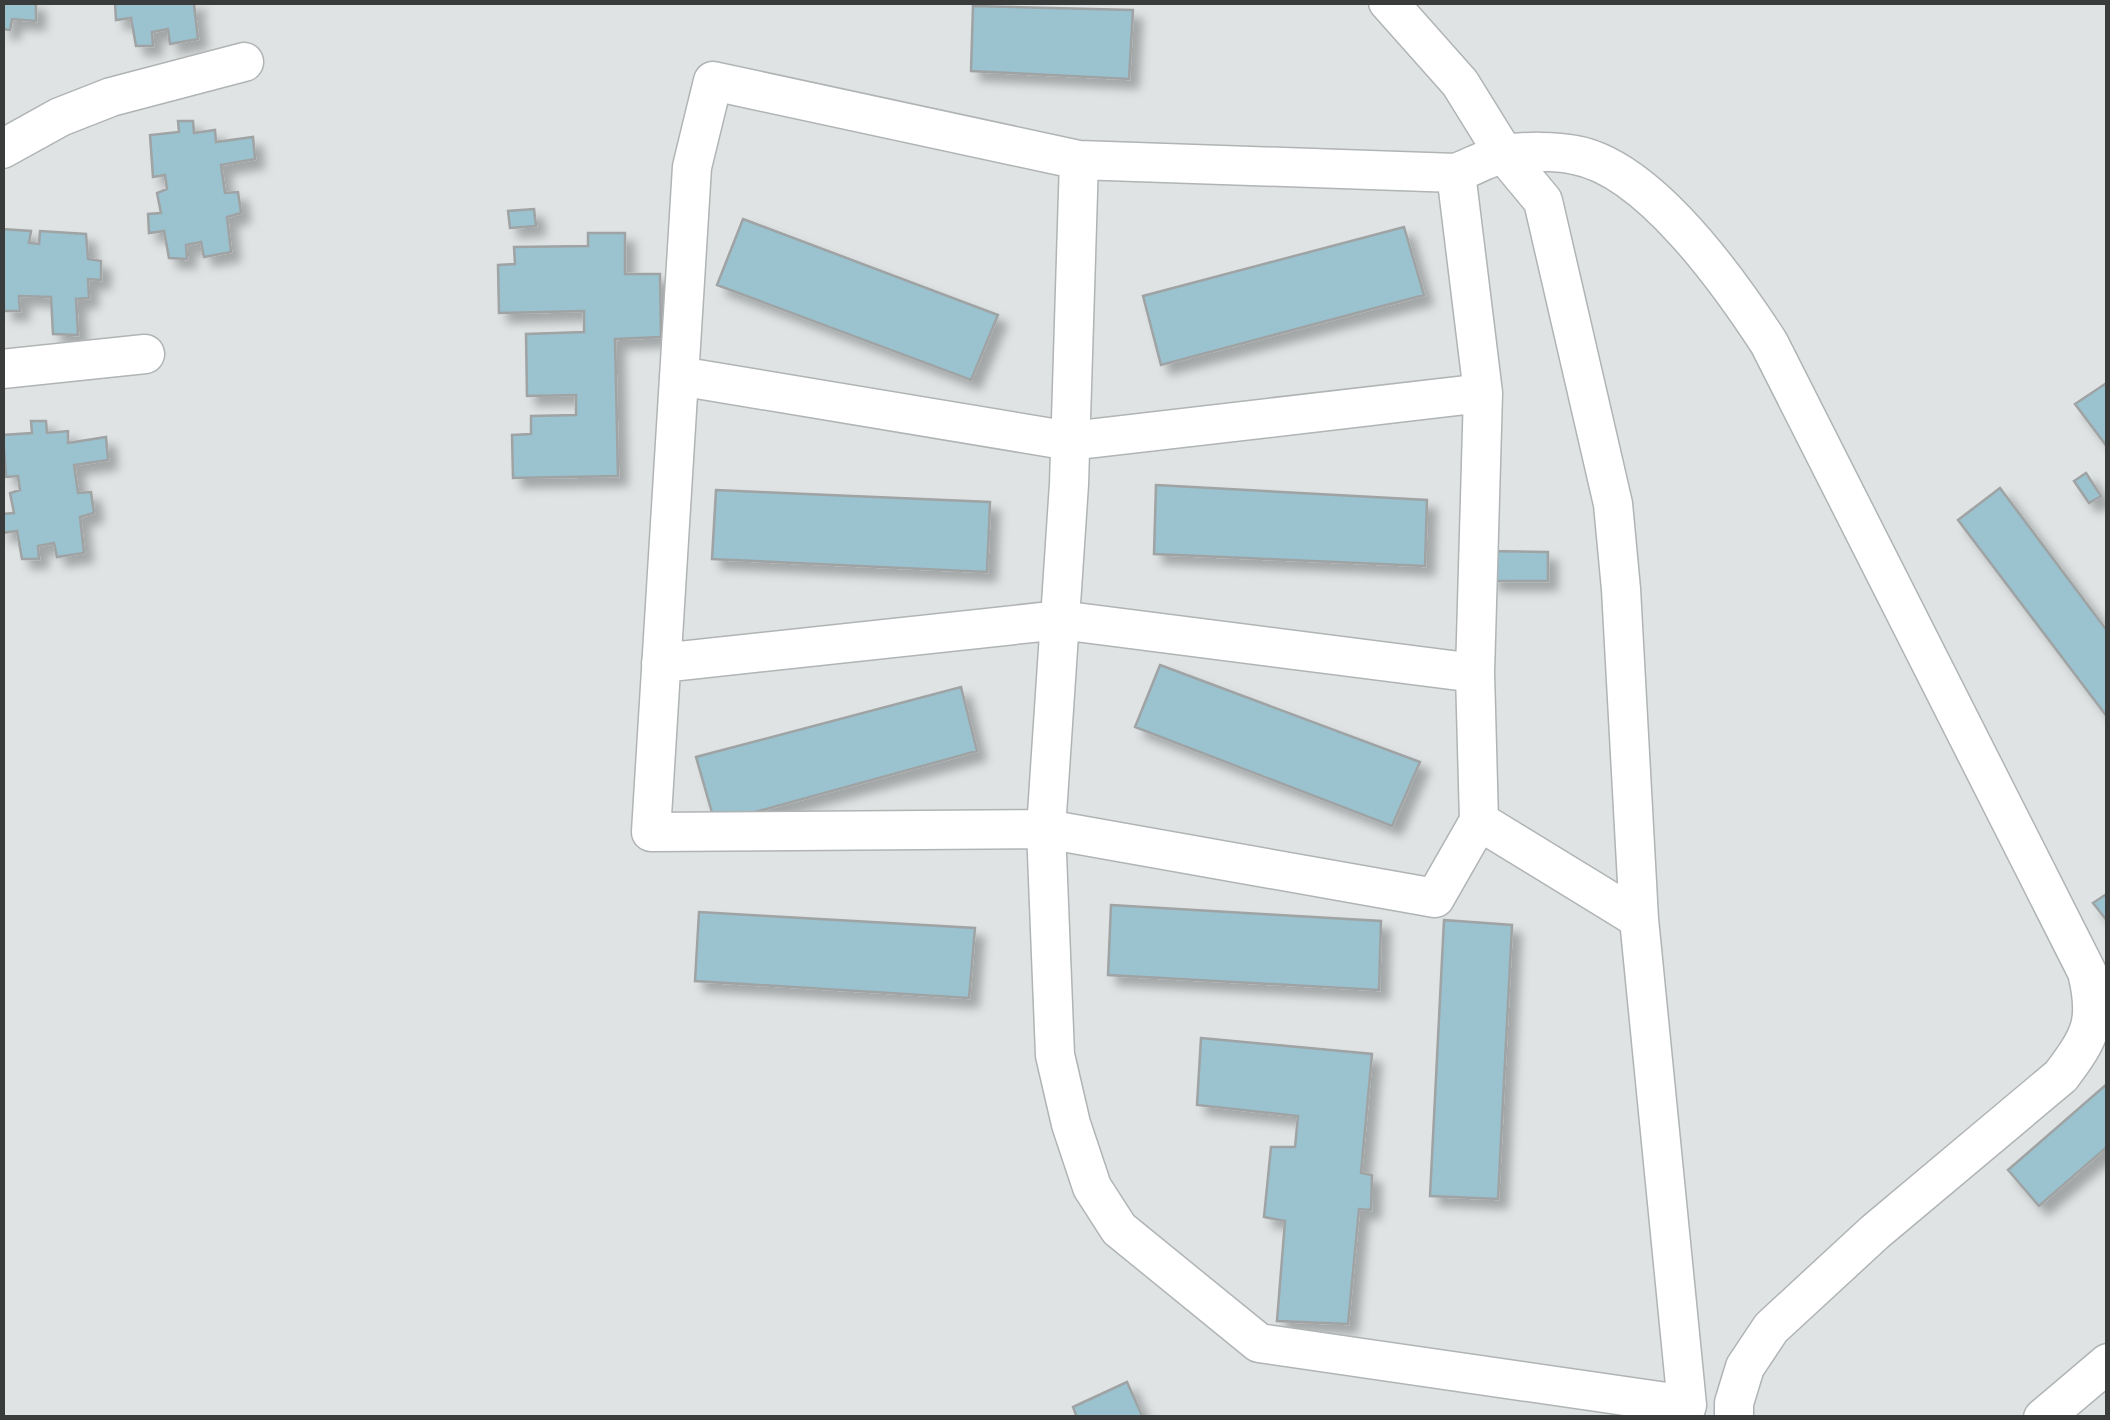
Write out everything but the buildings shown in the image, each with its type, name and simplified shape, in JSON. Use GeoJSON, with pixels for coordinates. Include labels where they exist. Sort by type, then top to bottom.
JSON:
{"type":"FeatureCollection","features":[{"type":"Feature","properties":{"kind":"lane"},"geometry":{"type":"LineString","coordinates":[[1080,160],[1070,440],[1046,829],[1056,1055],[1092,1187],[1119,1228],[1259,1342],[1685,1411],[1639,920],[1613,504],[1544,201],[1504,154],[1460,83],[1388,2]]}},
{"type":"Feature","properties":{"kind":"lane"},"geometry":{"type":"LineString","coordinates":[[2,148],[60,117],[111,97],[244,62]]}},
{"type":"Feature","properties":{"kind":"lane"},"geometry":{"type":"LineString","coordinates":[[1456,173],[1483,392],[1475,673],[1479,821],[1435,898],[1046,829],[651,832],[692,167],[713,81],[1080,160],[1456,173],[1504,154],[1577,155],[1626,178],[1692,238],[1733,287],[1769,342],[2087,972],[2095,1004],[2084,1045],[2061,1076],[1875,1232],[1771,1328],[1745,1367],[1734,1402],[1734,1418]]}},
{"type":"Feature","properties":{"kind":"lane"},"geometry":{"type":"LineString","coordinates":[[2,370],[146,354]]}},
{"type":"Feature","properties":{"kind":"lane"},"geometry":{"type":"LineString","coordinates":[[679,376],[1070,440],[1483,392]]}},
{"type":"Feature","properties":{"kind":"lane"},"geometry":{"type":"LineString","coordinates":[[661,664],[1060,620],[1475,673]]}},
{"type":"Feature","properties":{"kind":"lane"},"geometry":{"type":"LineString","coordinates":[[1479,821],[1639,920]]}},
{"type":"Feature","properties":{"kind":"lane"},"geometry":{"type":"LineString","coordinates":[[2043,1418],[2108,1363]]}}]}
